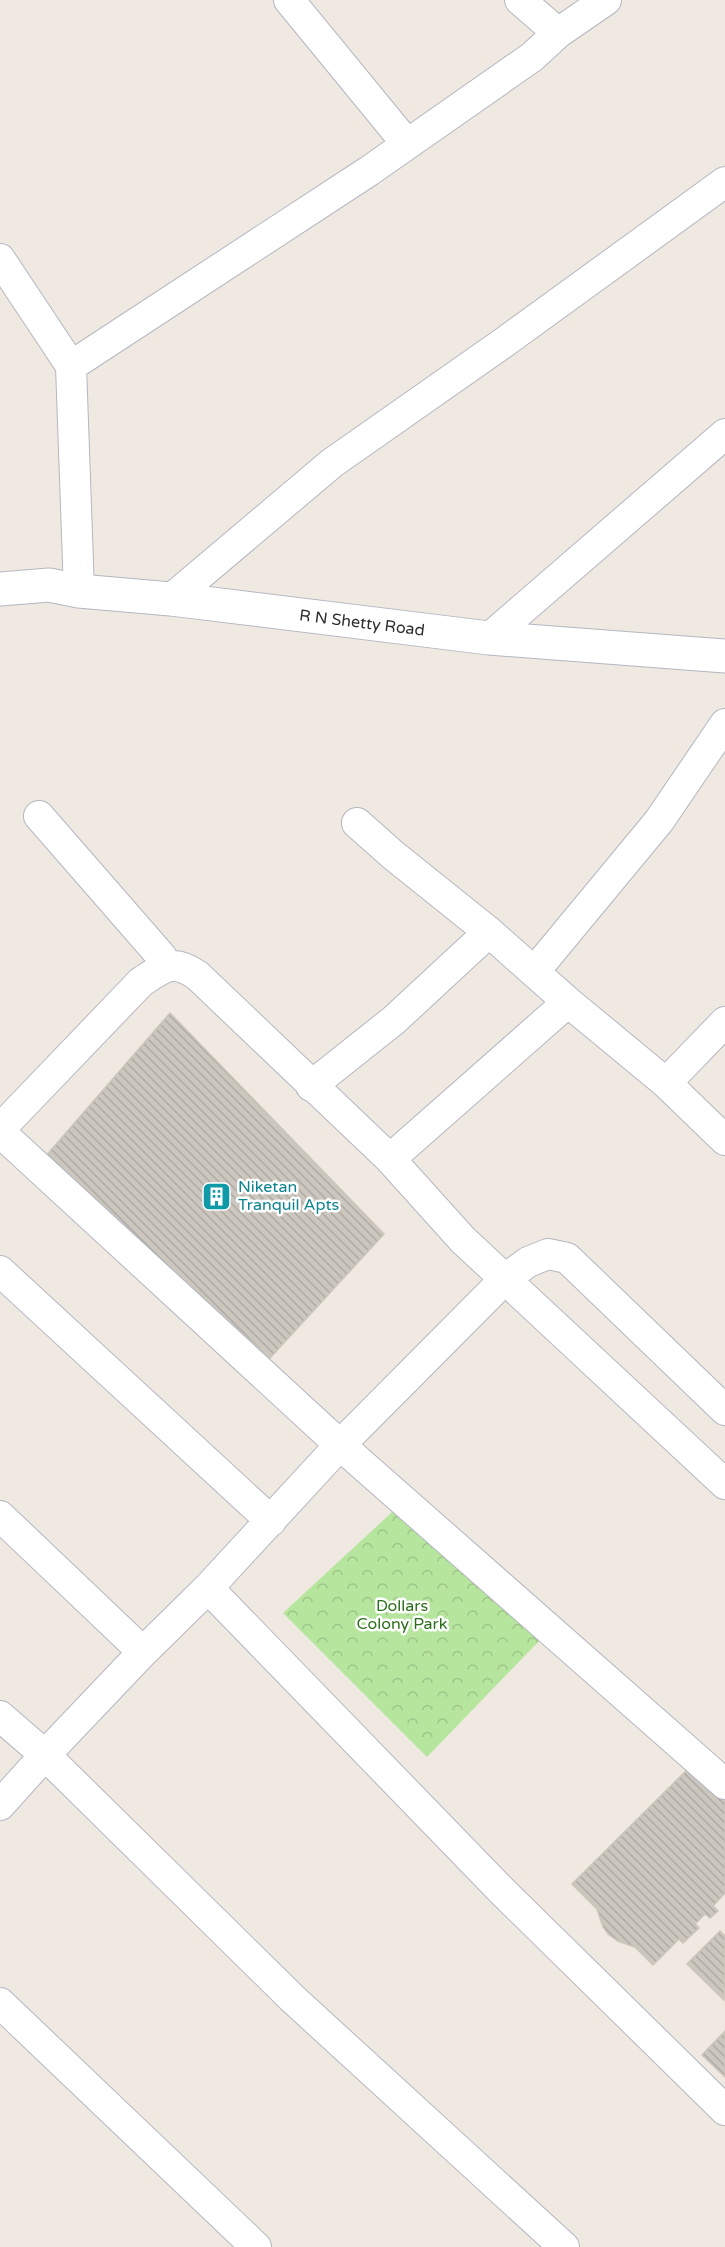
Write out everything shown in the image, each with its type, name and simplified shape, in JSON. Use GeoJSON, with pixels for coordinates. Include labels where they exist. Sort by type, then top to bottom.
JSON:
{"type":"FeatureCollection","features":[{"type":"Feature","properties":{"kind":"street"},"geometry":{"type":"LineString","coordinates":[[289,0],[407,144]]}},
{"type":"Feature","properties":{"kind":"street"},"geometry":{"type":"LineString","coordinates":[[520,0],[558,33]]}},
{"type":"Feature","properties":{"kind":"street"},"geometry":{"type":"LineString","coordinates":[[71,366],[407,144],[532,57],[558,33],[606,0]]}},
{"type":"Feature","properties":{"kind":"street"},"geometry":{"type":"LineString","coordinates":[[171,599],[332,463],[506,341],[725,182]]}},
{"type":"Feature","properties":{"kind":"street"},"geometry":{"type":"LineString","coordinates":[[0,259],[71,366],[79,591]]}},
{"type":"Feature","properties":{"kind":"street"},"geometry":{"type":"LineString","coordinates":[[489,638],[725,434]]}},
{"type":"Feature","properties":{"kind":"street","name":"R N Shetty Road"},"geometry":{"type":"LineString","coordinates":[[0,589],[49,585],[79,591],[171,599],[489,638],[725,656]]}},
{"type":"Feature","properties":{"kind":"street"},"geometry":{"type":"LineString","coordinates":[[534,972],[659,821],[725,724]]}},
{"type":"Feature","properties":{"kind":"street"},"geometry":{"type":"LineString","coordinates":[[39,816],[162,956],[167,966]]}},
{"type":"Feature","properties":{"kind":"street"},"geometry":{"type":"LineString","coordinates":[[357,822],[393,855],[489,932],[568,1002],[666,1083],[725,1140]]}},
{"type":"Feature","properties":{"kind":"street"},"geometry":{"type":"LineString","coordinates":[[311,1086],[394,1020],[489,932]]}},
{"type":"Feature","properties":{"kind":"street"},"geometry":{"type":"LineString","coordinates":[[725,1484],[463,1239],[390,1159],[198,976],[186,968],[167,966],[141,982],[0,1130],[340,1445],[725,1784]]}},
{"type":"Feature","properties":{"kind":"street"},"geometry":{"type":"LineString","coordinates":[[390,1159],[568,1002]]}},
{"type":"Feature","properties":{"kind":"street"},"geometry":{"type":"LineString","coordinates":[[666,1083],[725,1022]]}},
{"type":"Feature","properties":{"kind":"street"},"geometry":{"type":"LineString","coordinates":[[0,1805],[143,1652],[272,1521],[340,1445],[505,1279],[528,1262],[548,1254],[567,1258],[725,1410]]}},
{"type":"Feature","properties":{"kind":"street"},"geometry":{"type":"LineString","coordinates":[[0,1271],[272,1521]]}},
{"type":"Feature","properties":{"kind":"street"},"geometry":{"type":"LineString","coordinates":[[0,1516],[143,1652]]}},
{"type":"Feature","properties":{"kind":"street"},"geometry":{"type":"LineString","coordinates":[[208,1588],[503,1892],[725,2110]]}},
{"type":"Feature","properties":{"kind":"street"},"geometry":{"type":"LineString","coordinates":[[0,1716],[45,1755],[293,1999],[564,2247]]}},
{"type":"Feature","properties":{"kind":"street"},"geometry":{"type":"LineString","coordinates":[[0,2003],[256,2247]]}},
{"type":"Feature","properties":{"kind":"green space","name":"Dollars Colony Park"},"geometry":{"type":"Polygon","coordinates":[[[404,1501],[540,1640],[427,1757],[283,1613],[404,1501]]]}},
{"type":"Feature","properties":{"kind":"building","name":"Niketan Tranquil Apts"},"geometry":{"type":"Polygon","coordinates":[[[170,1013],[384,1234],[270,1358],[45,1157],[170,1013]]]}},
{"type":"Feature","properties":{"kind":"building"},"geometry":{"type":"Polygon","coordinates":[[[694,1763],[725,1786],[725,1893],[713,1906],[718,1911],[710,1918],[705,1914],[695,1924],[699,1928],[683,1943],[679,1939],[653,1965],[635,1947],[618,1941],[608,1934],[597,1909],[572,1884],[694,1763]]]}},
{"type":"Feature","properties":{"kind":"building"},"geometry":{"type":"Polygon","coordinates":[[[720,1931],[725,1936],[724,2000],[687,1964],[720,1931]]]}},
{"type":"Feature","properties":{"kind":"building"},"geometry":{"type":"Polygon","coordinates":[[[725,2031],[725,2077],[702,2055],[725,2031]]]}},
{"type":"Feature","properties":{"kind":"place","name":"Niketan Tranquil Apts"},"geometry":{"type":"Point","coordinates":[217,1196]}}]}
